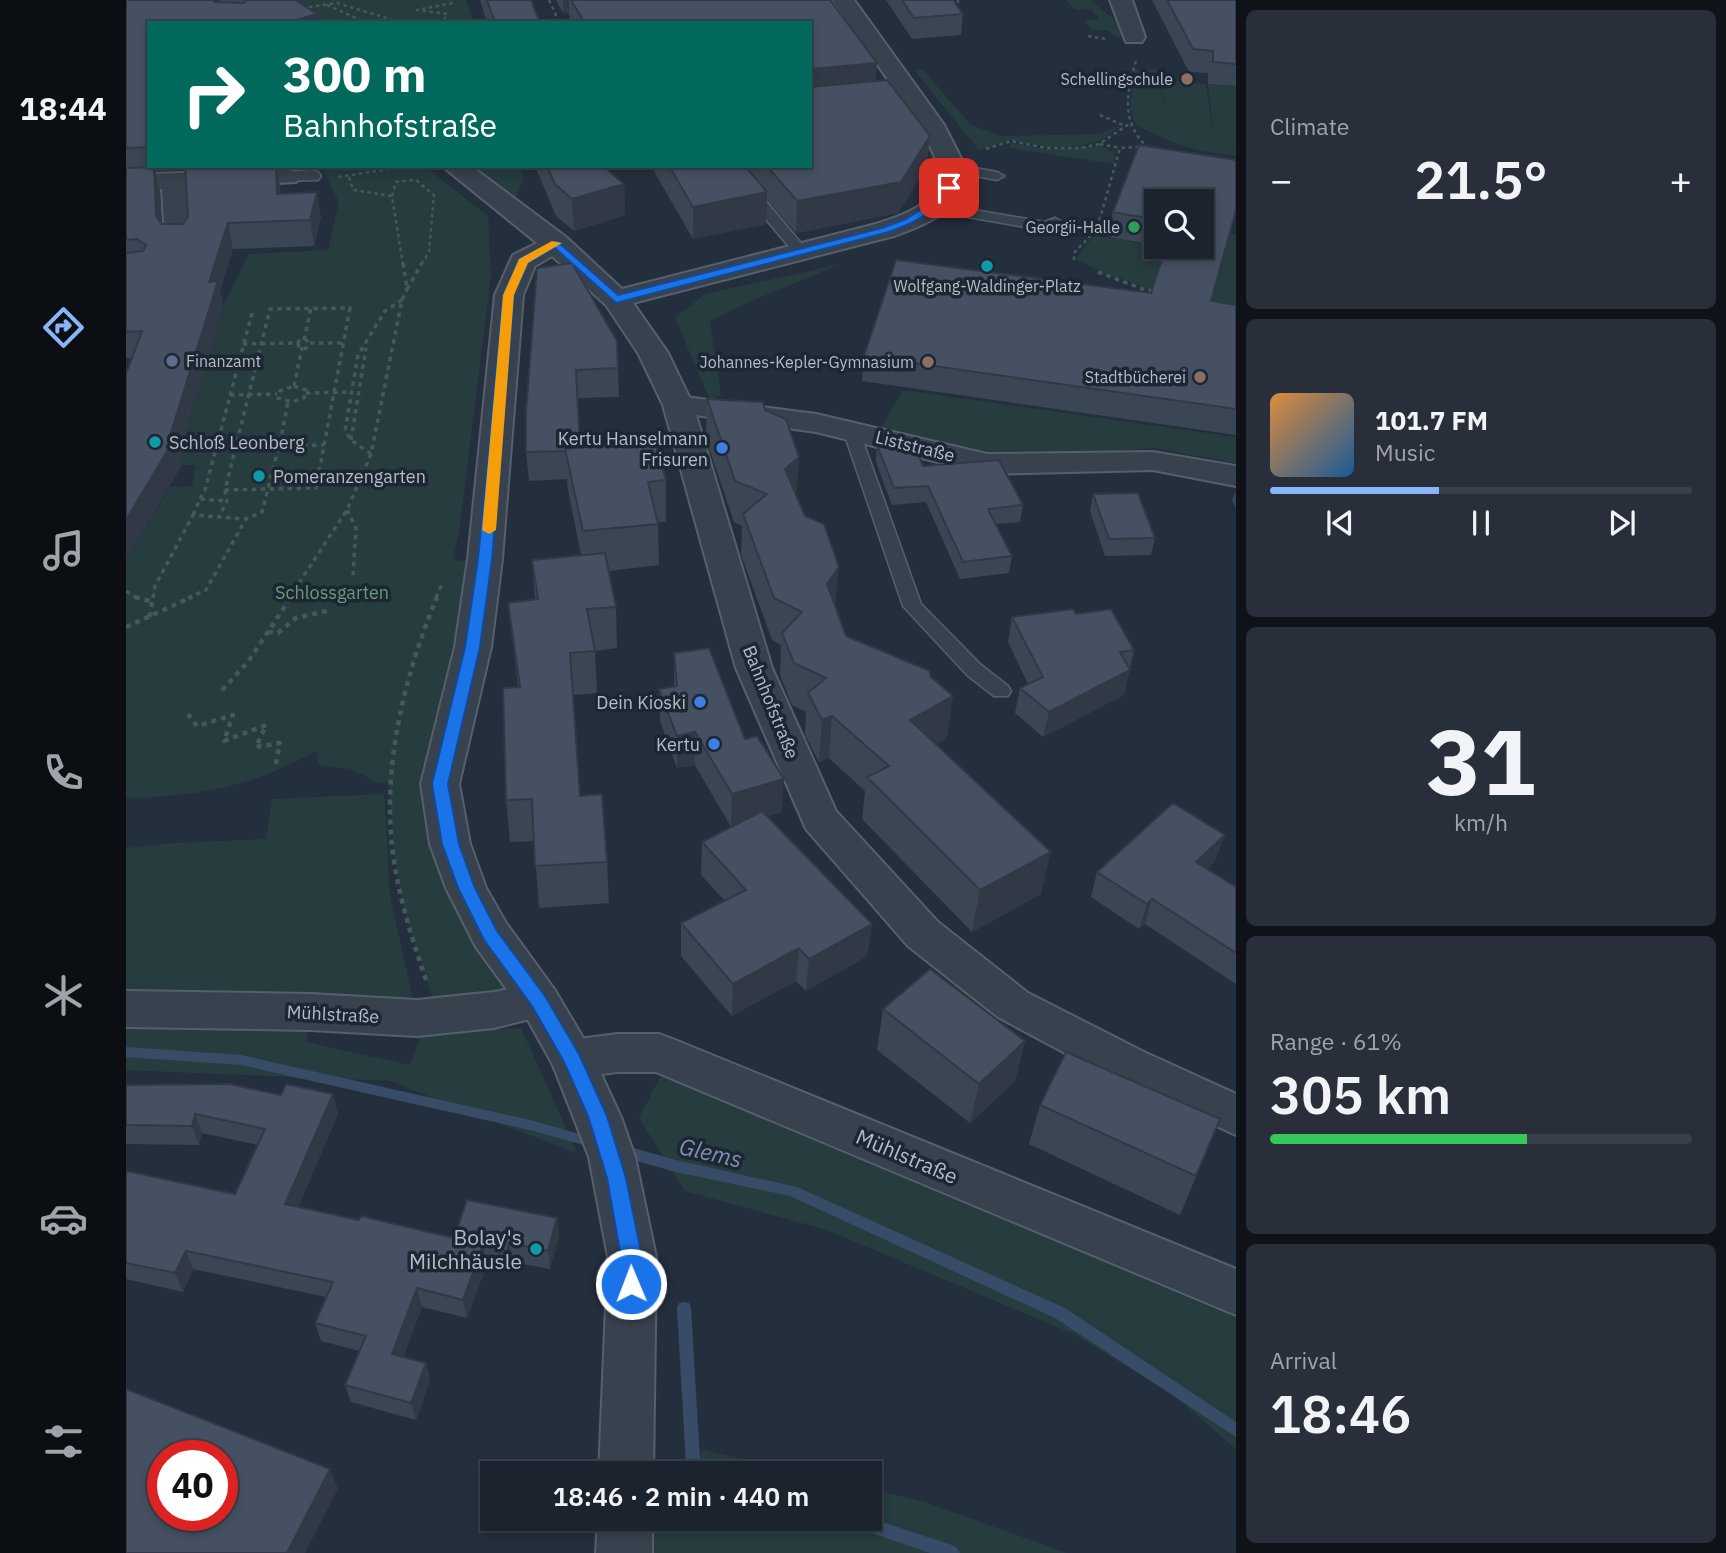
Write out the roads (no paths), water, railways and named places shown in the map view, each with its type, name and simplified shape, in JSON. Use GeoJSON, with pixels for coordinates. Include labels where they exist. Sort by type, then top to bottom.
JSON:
{"type":"FeatureCollection","features":[{"type":"Feature","properties":{"kind":"street"},"geometry":{"type":"LineString","coordinates":[[616,299],[886,230],[910,221],[933,207],[946,194],[953,165],[937,131],[901,100],[843,0]]}},
{"type":"Feature","properties":{"kind":"street"},"geometry":{"type":"LineString","coordinates":[[1121,0],[1134,37]]}},
{"type":"Feature","properties":{"kind":"street","name":"Bahnhofstraße"},"geometry":{"type":"LineString","coordinates":[[457,168],[556,243],[616,299],[653,353],[678,405],[754,668],[820,819],[923,934],[1013,1006],[1128,1065],[1236,1115]]}},
{"type":"Feature","properties":{"kind":"street"},"geometry":{"type":"LineString","coordinates":[[126,183],[299,177]]}},
{"type":"Feature","properties":{"kind":"street"},"geometry":{"type":"LineString","coordinates":[[175,183],[178,241]]}},
{"type":"Feature","properties":{"kind":"street"},"geometry":{"type":"LineString","coordinates":[[556,243],[523,261],[509,295],[484,572],[473,647],[440,784],[450,844],[466,888],[491,936],[539,1001],[572,1059],[598,1116],[617,1178],[632,1257],[626,1461]]}},
{"type":"Feature","properties":{"kind":"street","name":"Liststraße"},"geometry":{"type":"LineString","coordinates":[[678,405],[735,411],[851,430],[987,464],[1153,461],[1236,476]]}},
{"type":"Feature","properties":{"kind":"street","name":"Mühlstraße"},"geometry":{"type":"LineString","coordinates":[[126,1009],[439,1017],[539,1001]]}},
{"type":"Feature","properties":{"kind":"street","name":"Mühlstraße"},"geometry":{"type":"LineString","coordinates":[[572,1059],[659,1053],[1236,1292]]}},
{"type":"Feature","properties":{"kind":"street"},"geometry":{"type":"LineString","coordinates":[[624,1553],[625,1531]]}},
{"type":"Feature","properties":{"kind":"lane"},"geometry":{"type":"LineString","coordinates":[[953,165],[996,176]]}},
{"type":"Feature","properties":{"kind":"lane"},"geometry":{"type":"LineString","coordinates":[[744,186],[801,252]]}},
{"type":"Feature","properties":{"kind":"lane"},"geometry":{"type":"LineString","coordinates":[[933,207],[1048,227],[1055,222]]}},
{"type":"Feature","properties":{"kind":"lane"},"geometry":{"type":"LineString","coordinates":[[851,430],[912,606],[974,670],[1001,691]]}},
{"type":"Feature","properties":{"kind":"waterway","name":"Glems"},"geometry":{"type":"LineString","coordinates":[[126,1052],[241,1060],[530,1125],[594,1143]]}},
{"type":"Feature","properties":{"kind":"waterway","name":"Glems"},"geometry":{"type":"LineString","coordinates":[[623,1151],[676,1166],[792,1191],[1060,1313],[1236,1430]]}},
{"type":"Feature","properties":{"kind":"waterway"},"geometry":{"type":"LineString","coordinates":[[684,1308],[693,1461]]}},
{"type":"Feature","properties":{"kind":"waterway"},"geometry":{"type":"LineString","coordinates":[[882,1529],[952,1553]]}},
{"type":"Feature","properties":{"kind":"place","name":"Schellingschule"},"geometry":{"type":"Point","coordinates":[1187,79]}},
{"type":"Feature","properties":{"kind":"place","name":"Georgii-Halle"},"geometry":{"type":"Point","coordinates":[1134,227]}},
{"type":"Feature","properties":{"kind":"place","name":"Wolfgang-Waldinger-Platz"},"geometry":{"type":"Point","coordinates":[987,266]}},
{"type":"Feature","properties":{"kind":"place","name":"Finanzamt"},"geometry":{"type":"Point","coordinates":[172,361]}},
{"type":"Feature","properties":{"kind":"place","name":"Johannes-Kepler-Gymnasium"},"geometry":{"type":"Point","coordinates":[928,362]}},
{"type":"Feature","properties":{"kind":"place","name":"Stadtbücherei"},"geometry":{"type":"Point","coordinates":[1200,377]}},
{"type":"Feature","properties":{"kind":"place","name":"Schloß Leonberg"},"geometry":{"type":"Point","coordinates":[155,442]}},
{"type":"Feature","properties":{"kind":"place","name":"Kertu Hanselmann Frisuren"},"geometry":{"type":"Point","coordinates":[722,448]}},
{"type":"Feature","properties":{"kind":"place","name":"Pomeranzengarten"},"geometry":{"type":"Point","coordinates":[259,476]}},
{"type":"Feature","properties":{"kind":"place","name":"Dein Kioski"},"geometry":{"type":"Point","coordinates":[700,702]}},
{"type":"Feature","properties":{"kind":"place","name":"Kertu"},"geometry":{"type":"Point","coordinates":[714,744]}},
{"type":"Feature","properties":{"kind":"place","name":"Bolay's Milchhäusle"},"geometry":{"type":"Point","coordinates":[536,1249]}},
{"type":"Feature","properties":{"kind":"park label","name":"Schlossgarten"},"geometry":{"type":"Point","coordinates":[332,592]}}]}
